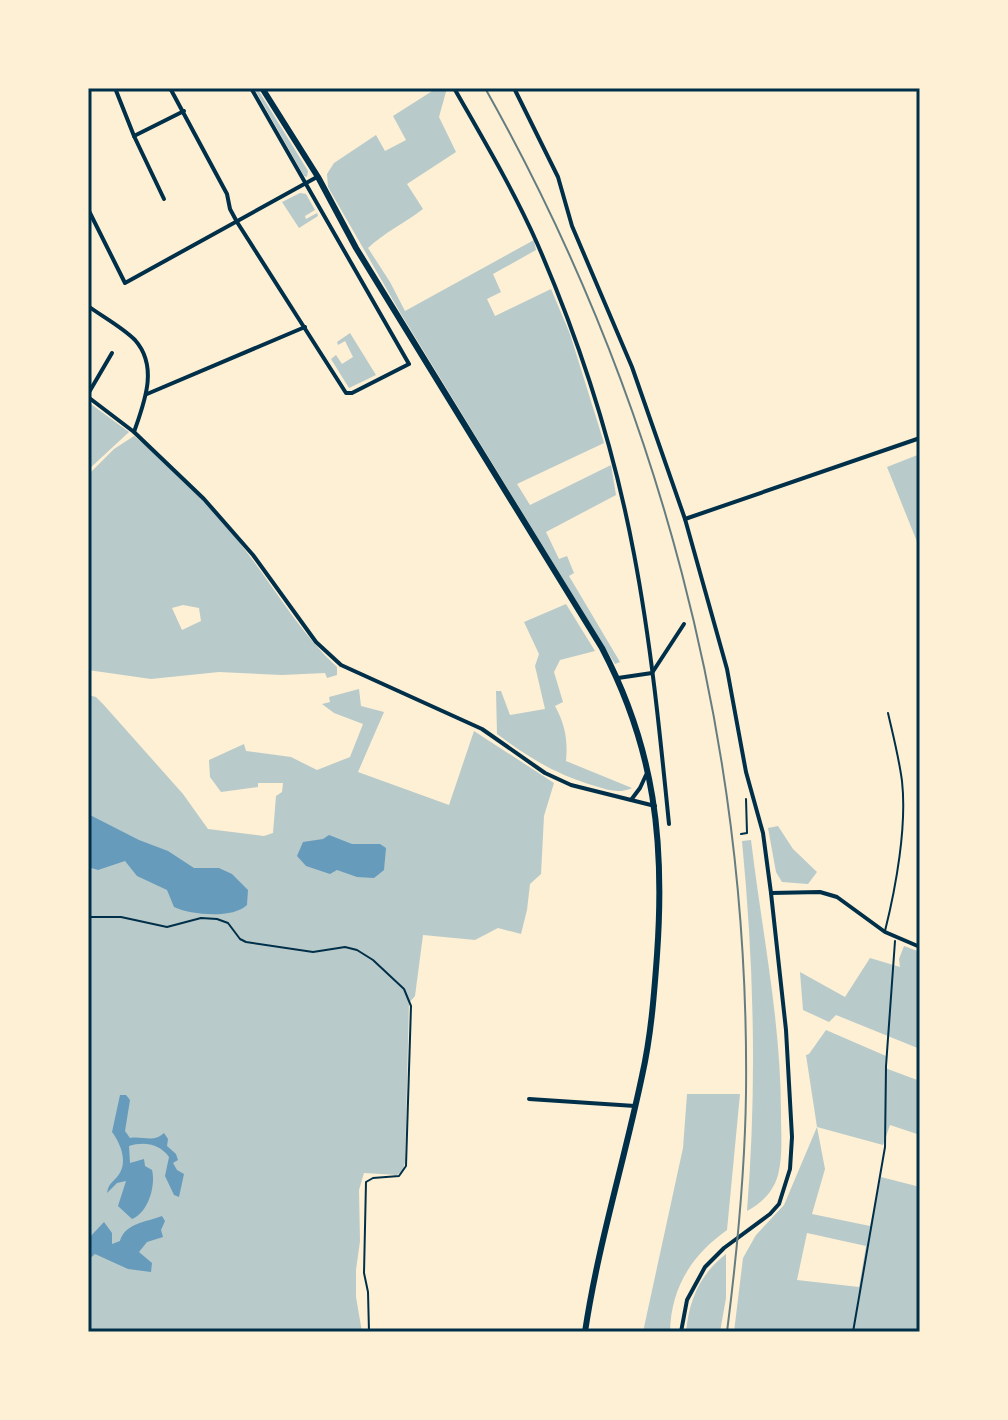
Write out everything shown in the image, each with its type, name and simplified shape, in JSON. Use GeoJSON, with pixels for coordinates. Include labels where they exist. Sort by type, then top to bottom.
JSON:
{"type":"FeatureCollection","features":[{"type":"Feature","properties":{"kind":"main road"},"geometry":{"type":"LineString","coordinates":[[262,88],[318,177],[356,248],[602,648],[618,678],[648,764],[656,806],[661,871],[650,1038],[605,1224],[585,1332]]}},
{"type":"Feature","properties":{"kind":"street"},"geometry":{"type":"LineString","coordinates":[[115,88],[164,199]]}},
{"type":"Feature","properties":{"kind":"street"},"geometry":{"type":"LineString","coordinates":[[170,88],[227,194],[237,222],[346,393],[352,393],[409,364],[251,88]]}},
{"type":"Feature","properties":{"kind":"street"},"geometry":{"type":"LineString","coordinates":[[454,88],[511,187],[537,243],[577,346],[614,472],[634,554],[652,673],[669,824]]}},
{"type":"Feature","properties":{"kind":"street"},"geometry":{"type":"LineString","coordinates":[[514,88],[558,177],[572,226],[632,367],[685,519],[727,669],[747,777],[763,833],[786,1030],[791,1159],[788,1180],[779,1204],[755,1227],[713,1257],[696,1280],[687,1300],[681,1332]]}},
{"type":"Feature","properties":{"kind":"street"},"geometry":{"type":"LineString","coordinates":[[134,136],[184,111]]}},
{"type":"Feature","properties":{"kind":"street"},"geometry":{"type":"LineString","coordinates":[[88,209],[125,283],[318,177]]}},
{"type":"Feature","properties":{"kind":"street"},"geometry":{"type":"LineString","coordinates":[[88,306],[135,341],[146,367],[147,394],[134,432]]}},
{"type":"Feature","properties":{"kind":"street"},"geometry":{"type":"LineString","coordinates":[[147,394],[305,327]]}},
{"type":"Feature","properties":{"kind":"street"},"geometry":{"type":"LineString","coordinates":[[112,353],[88,396],[172,466],[235,533],[323,650],[341,665],[482,729],[527,761],[571,785],[656,806]]}},
{"type":"Feature","properties":{"kind":"street"},"geometry":{"type":"LineString","coordinates":[[685,519],[920,438]]}},
{"type":"Feature","properties":{"kind":"street"},"geometry":{"type":"LineString","coordinates":[[618,678],[652,673],[684,624]]}},
{"type":"Feature","properties":{"kind":"street"},"geometry":{"type":"LineString","coordinates":[[631,800],[640,788],[648,764]]}},
{"type":"Feature","properties":{"kind":"street"},"geometry":{"type":"LineString","coordinates":[[771,893],[820,892],[837,897],[885,932],[920,947]]}},
{"type":"Feature","properties":{"kind":"street"},"geometry":{"type":"LineString","coordinates":[[529,1099],[635,1106]]}},
{"type":"Feature","properties":{"kind":"lane"},"geometry":{"type":"LineString","coordinates":[[885,932],[895,892],[902,817],[902,783],[888,713]]}},
{"type":"Feature","properties":{"kind":"path"},"geometry":{"type":"LineString","coordinates":[[741,834],[747,833],[747,777]]}},
{"type":"Feature","properties":{"kind":"path"},"geometry":{"type":"LineString","coordinates":[[88,917],[121,917],[167,927],[201,918],[217,919],[228,923],[246,942],[313,952],[350,948],[373,960],[407,993],[411,1006],[406,1166],[403,1173],[395,1178],[373,1178],[366,1182],[364,1273],[369,1332]]}},
{"type":"Feature","properties":{"kind":"path"},"geometry":{"type":"LineString","coordinates":[[853,1332],[885,1147],[886,1066],[894,974],[892,948],[896,937]]}},
{"type":"Feature","properties":{"kind":"shaded area"},"geometry":{"type":"Polygon","coordinates":[[[254,88],[257,88],[308,171],[307,177],[304,176],[254,88]]]}},
{"type":"Feature","properties":{"kind":"shaded area"},"geometry":{"type":"Polygon","coordinates":[[[437,88],[447,88],[439,117],[456,152],[407,184],[423,209],[368,248],[405,311],[534,240],[536,250],[493,274],[501,292],[487,299],[495,316],[551,289],[570,334],[604,443],[517,484],[530,505],[611,465],[616,495],[546,532],[559,559],[567,556],[574,573],[569,576],[620,662],[615,664],[401,314],[328,187],[327,174],[334,163],[376,135],[385,151],[406,140],[393,116],[437,88]]]}},
{"type":"Feature","properties":{"kind":"shaded area"},"geometry":{"type":"Polygon","coordinates":[[[300,193],[306,194],[315,210],[305,216],[306,219],[317,213],[318,216],[299,228],[282,202],[300,193]]]}},
{"type":"Feature","properties":{"kind":"shaded area"},"geometry":{"type":"Polygon","coordinates":[[[350,333],[376,375],[349,388],[331,359],[336,355],[342,364],[353,357],[345,341],[338,345],[337,342],[350,333]]]}},
{"type":"Feature","properties":{"kind":"shaded area"},"geometry":{"type":"Polygon","coordinates":[[[88,402],[129,432],[88,470],[88,402]]]}},
{"type":"Feature","properties":{"kind":"shaded area"},"geometry":{"type":"Polygon","coordinates":[[[134,436],[193,490],[234,536],[300,626],[337,667],[337,675],[327,678],[325,673],[282,675],[219,672],[151,679],[88,670],[88,475],[114,449],[134,436]],[[183,605],[172,608],[182,630],[201,621],[199,608],[183,605]]]}},
{"type":"Feature","properties":{"kind":"shaded area"},"geometry":{"type":"Polygon","coordinates":[[[920,454],[920,549],[887,467],[920,454]]]}},
{"type":"Feature","properties":{"kind":"shaded area"},"geometry":{"type":"Polygon","coordinates":[[[566,604],[595,651],[560,660],[554,672],[563,702],[555,706],[565,732],[566,761],[632,788],[627,790],[609,790],[555,771],[497,734],[496,691],[501,691],[510,715],[545,709],[535,666],[539,654],[524,622],[566,604]]]}},
{"type":"Feature","properties":{"kind":"shaded area"},"geometry":{"type":"Polygon","coordinates":[[[359,689],[361,706],[384,712],[358,772],[449,805],[474,731],[554,783],[544,816],[541,874],[530,884],[521,934],[498,928],[475,940],[423,935],[415,996],[409,1003],[403,1171],[397,1175],[364,1173],[359,1190],[360,1241],[356,1297],[362,1332],[88,1332],[88,695],[96,697],[103,704],[183,794],[208,829],[264,836],[273,833],[276,796],[282,792],[283,783],[258,783],[258,787],[221,792],[210,777],[209,760],[244,744],[246,751],[291,757],[317,770],[350,757],[363,724],[334,713],[322,704],[330,702],[329,697],[359,689]]]}},
{"type":"Feature","properties":{"kind":"shaded area"},"geometry":{"type":"Polygon","coordinates":[[[778,826],[793,849],[817,872],[808,884],[782,882],[776,872],[768,828],[778,826]]]}},
{"type":"Feature","properties":{"kind":"shaded area"},"geometry":{"type":"Polygon","coordinates":[[[751,840],[778,1045],[781,1144],[780,1168],[773,1187],[763,1200],[747,1211],[753,1026],[742,841],[751,840]]]}},
{"type":"Feature","properties":{"kind":"shaded area"},"geometry":{"type":"Polygon","coordinates":[[[904,946],[920,952],[920,1049],[836,1015],[829,1022],[803,1010],[800,972],[845,997],[870,958],[900,967],[899,959],[904,946]]]}},
{"type":"Feature","properties":{"kind":"shaded area"},"geometry":{"type":"Polygon","coordinates":[[[826,1030],[886,1056],[885,1068],[920,1081],[920,1135],[890,1125],[883,1145],[817,1127],[806,1055],[826,1030]]]}},
{"type":"Feature","properties":{"kind":"shaded area"},"geometry":{"type":"Polygon","coordinates":[[[687,1094],[740,1094],[727,1230],[703,1250],[686,1274],[674,1301],[670,1332],[643,1332],[683,1148],[687,1094]]]}},
{"type":"Feature","properties":{"kind":"shaded area"},"geometry":{"type":"Polygon","coordinates":[[[817,1127],[825,1169],[812,1214],[870,1226],[881,1177],[920,1187],[920,1332],[734,1332],[743,1258],[756,1235],[784,1205],[817,1127]],[[807,1233],[797,1280],[859,1287],[866,1246],[807,1233]]]}},
{"type":"Feature","properties":{"kind":"shaded area"},"geometry":{"type":"Polygon","coordinates":[[[726,1254],[726,1298],[720,1332],[686,1332],[697,1288],[709,1270],[726,1254]]]}},
{"type":"Feature","properties":{"kind":"water"},"geometry":{"type":"Polygon","coordinates":[[[88,814],[168,851],[194,868],[219,868],[232,874],[248,890],[247,905],[222,914],[191,912],[174,907],[167,890],[137,876],[125,861],[98,870],[88,867],[88,814]]]}},
{"type":"Feature","properties":{"kind":"water"},"geometry":{"type":"Polygon","coordinates":[[[329,835],[352,844],[380,844],[386,848],[384,870],[374,878],[357,877],[337,870],[330,874],[306,866],[297,856],[303,842],[329,835]]]}},
{"type":"Feature","properties":{"kind":"water"},"geometry":{"type":"Polygon","coordinates":[[[120,1095],[126,1095],[130,1100],[125,1131],[130,1138],[152,1138],[164,1133],[168,1139],[167,1146],[178,1160],[173,1163],[184,1174],[179,1197],[174,1195],[165,1176],[169,1157],[151,1145],[129,1146],[130,1163],[144,1159],[153,1176],[152,1191],[146,1205],[132,1219],[118,1206],[126,1181],[117,1183],[107,1193],[123,1166],[121,1148],[112,1132],[120,1095]]]}},
{"type":"Feature","properties":{"kind":"water"},"geometry":{"type":"Polygon","coordinates":[[[162,1216],[165,1221],[161,1230],[163,1237],[147,1242],[139,1252],[152,1263],[151,1272],[128,1269],[95,1254],[88,1260],[88,1239],[104,1222],[112,1233],[112,1244],[120,1241],[132,1227],[162,1216]]]}},
{"type":"Feature","properties":{"kind":"railway"},"geometry":{"type":"LineString","coordinates":[[485,88],[546,205],[599,325],[645,448],[682,573],[711,701],[731,830],[743,961],[744,1153],[727,1332]]}}]}
